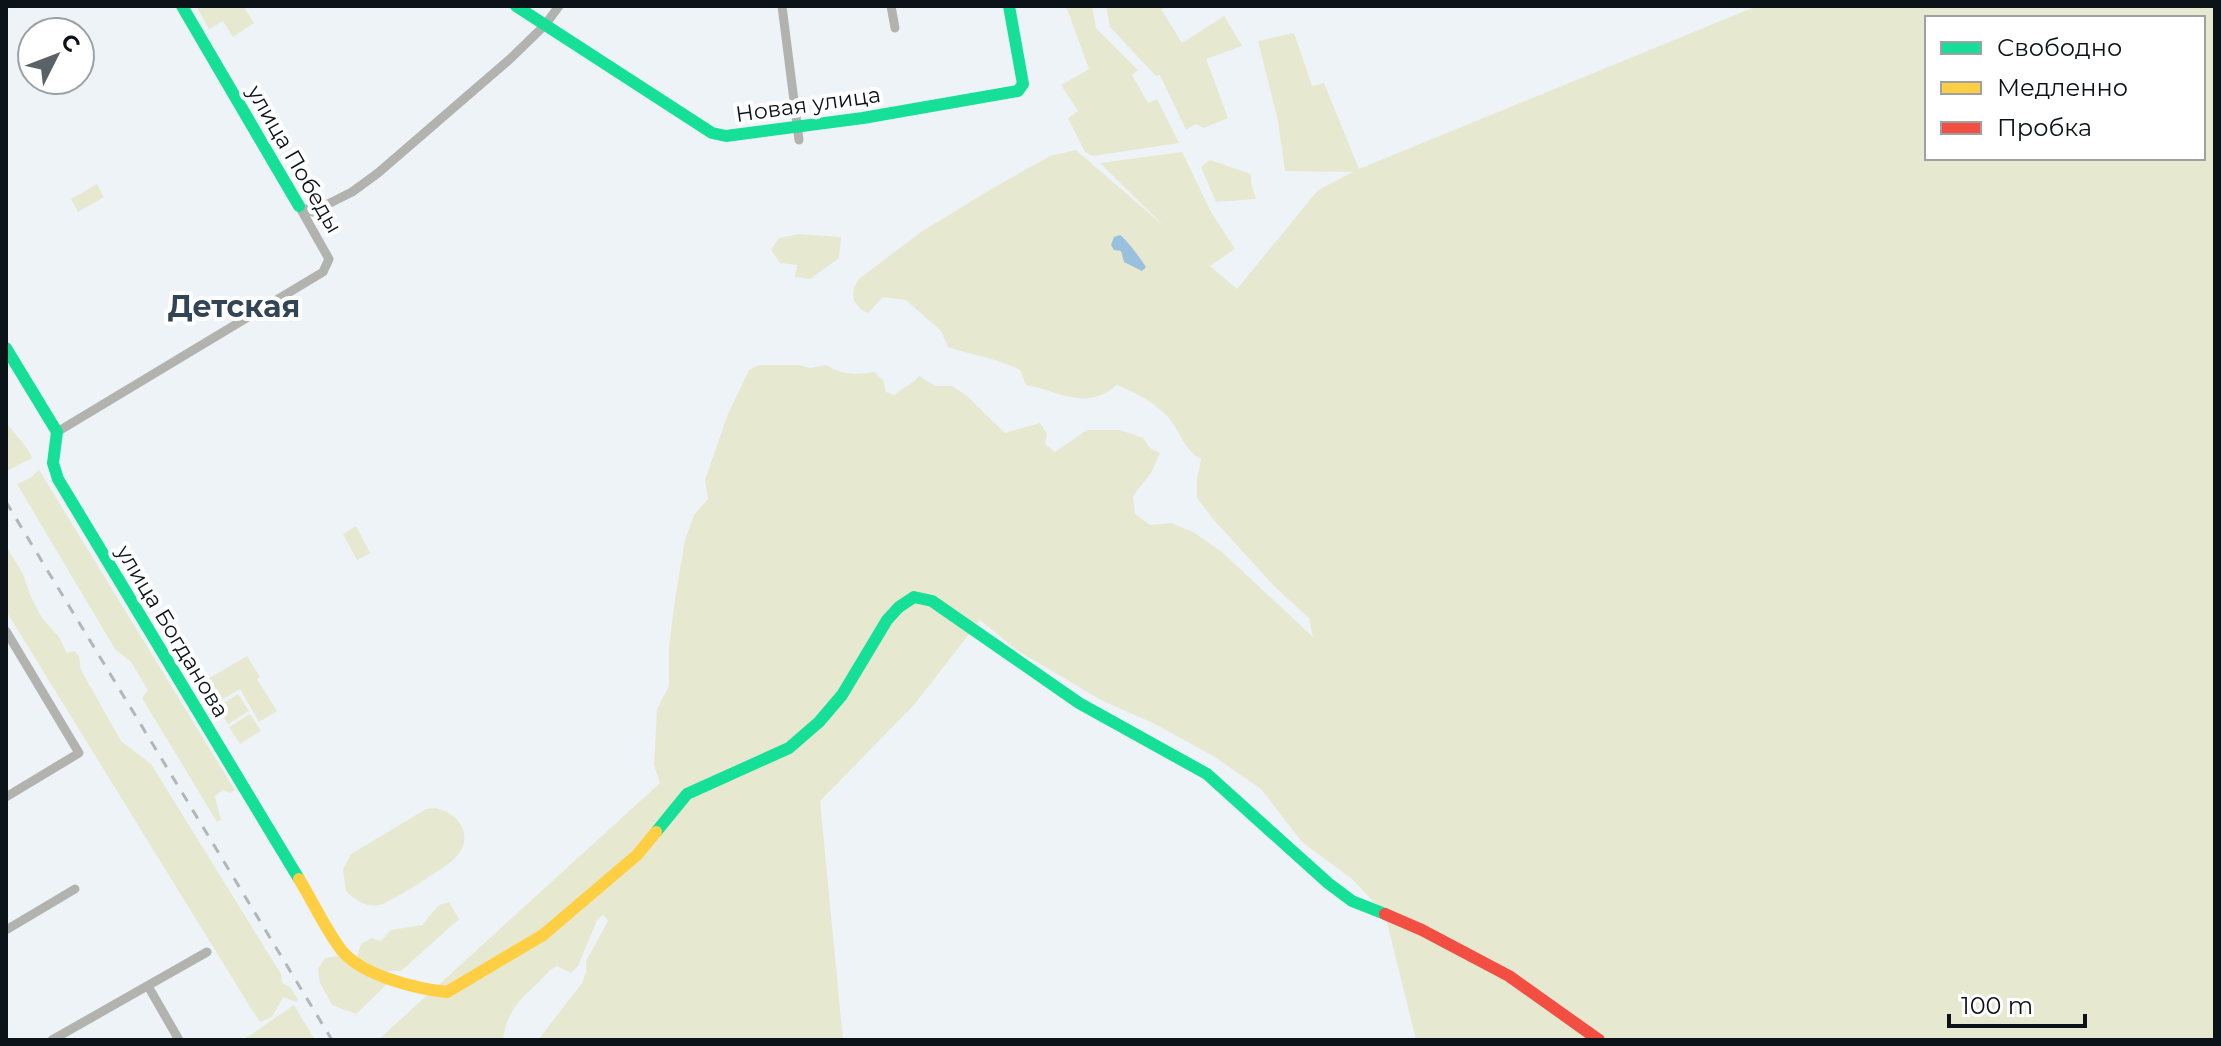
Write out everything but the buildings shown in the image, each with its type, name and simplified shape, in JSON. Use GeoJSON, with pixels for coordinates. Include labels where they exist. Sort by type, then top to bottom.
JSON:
{"type":"FeatureCollection","features":[{"type":"Feature","properties":{"kind":"street","name":"улица Победы"},"geometry":{"type":"LineString","coordinates":[[57,432],[323,272],[329,259],[182,6]]}},
{"type":"Feature","properties":{"kind":"street","name":"Новая улица"},"geometry":{"type":"LineString","coordinates":[[516,6],[712,133],[726,136],[799,134],[1018,91],[1023,84],[1009,6]]}},
{"type":"Feature","properties":{"kind":"street"},"geometry":{"type":"LineString","coordinates":[[299,206],[312,212],[365,184],[510,59],[545,25],[559,6]]}},
{"type":"Feature","properties":{"kind":"street"},"geometry":{"type":"LineString","coordinates":[[782,6],[799,134]]}},
{"type":"Feature","properties":{"kind":"street"},"geometry":{"type":"LineString","coordinates":[[891,6],[895,28]]}},
{"type":"Feature","properties":{"kind":"street"},"geometry":{"type":"LineString","coordinates":[[6,348],[57,432]]}},
{"type":"Feature","properties":{"kind":"street","name":"улица Богданова"},"geometry":{"type":"LineString","coordinates":[[57,432],[53,463],[58,479],[344,953],[359,966],[434,991],[447,992],[543,935],[637,855],[687,794],[789,748],[819,722],[842,695],[887,620],[914,597],[932,601],[1079,703],[1207,774],[1352,901],[1422,930],[1509,976],[1599,1040]]}},
{"type":"Feature","properties":{"kind":"street"},"geometry":{"type":"LineString","coordinates":[[6,631],[79,753],[6,797]]}},
{"type":"Feature","properties":{"kind":"street"},"geometry":{"type":"LineString","coordinates":[[6,930],[75,889]]}},
{"type":"Feature","properties":{"kind":"street"},"geometry":{"type":"LineString","coordinates":[[52,1040],[207,952]]}},
{"type":"Feature","properties":{"kind":"street"},"geometry":{"type":"LineString","coordinates":[[148,986],[179,1040]]}},
{"type":"Feature","properties":{"kind":"green space"},"geometry":{"type":"Polygon","coordinates":[[[196,6],[249,6],[245,9],[254,23],[233,37],[223,21],[209,29],[196,6]]]}},
{"type":"Feature","properties":{"kind":"green space"},"geometry":{"type":"Polygon","coordinates":[[[1066,6],[1092,6],[1096,28],[1138,70],[1132,75],[1148,103],[1157,99],[1179,143],[1093,156],[1085,152],[1068,118],[1078,111],[1061,85],[1089,69],[1066,6]]]}},
{"type":"Feature","properties":{"kind":"green space"},"geometry":{"type":"Polygon","coordinates":[[[1106,6],[1172,6],[1161,9],[1182,43],[1224,16],[1242,46],[1206,59],[1228,118],[1204,128],[1196,124],[1186,130],[1160,75],[1156,76],[1110,27],[1106,6]]]}},
{"type":"Feature","properties":{"kind":"green space"},"geometry":{"type":"Polygon","coordinates":[[[1757,6],[2215,6],[2215,1040],[1416,1040],[1385,914],[1352,879],[1302,842],[1261,789],[1213,756],[1155,724],[1101,700],[1018,651],[980,620],[914,705],[820,801],[843,1040],[538,1040],[582,983],[586,961],[608,921],[604,915],[598,918],[578,966],[571,973],[557,966],[546,974],[514,1008],[503,1040],[378,1040],[660,783],[654,765],[657,709],[669,686],[669,647],[685,540],[694,515],[708,499],[705,480],[728,414],[749,370],[759,365],[810,368],[826,365],[850,373],[874,372],[883,380],[886,392],[894,395],[919,376],[935,386],[952,386],[966,395],[1005,433],[1040,423],[1047,434],[1045,444],[1055,452],[1087,430],[1120,430],[1143,438],[1150,448],[1160,453],[1151,473],[1133,496],[1135,514],[1150,525],[1171,523],[1193,532],[1222,552],[1313,637],[1309,618],[1275,587],[1197,498],[1201,459],[1190,451],[1171,420],[1155,405],[1117,385],[1105,393],[1083,398],[1026,385],[1020,370],[948,347],[941,331],[906,300],[883,297],[868,313],[858,307],[853,294],[859,279],[921,232],[1050,156],[1076,150],[1165,227],[1100,163],[1182,152],[1211,212],[1235,249],[1210,266],[1237,289],[1318,190],[1353,172],[1285,171],[1278,121],[1258,41],[1294,33],[1312,86],[1324,83],[1359,169],[1757,6]]]}},
{"type":"Feature","properties":{"kind":"green space"},"geometry":{"type":"Polygon","coordinates":[[[1210,160],[1251,174],[1256,199],[1216,202],[1201,167],[1210,160]]]}},
{"type":"Feature","properties":{"kind":"green space"},"geometry":{"type":"Polygon","coordinates":[[[97,184],[104,197],[78,212],[71,199],[97,184]]]}},
{"type":"Feature","properties":{"kind":"green space"},"geometry":{"type":"Polygon","coordinates":[[[799,234],[841,237],[839,258],[810,279],[795,277],[797,265],[780,263],[771,250],[779,238],[799,234]]]}},
{"type":"Feature","properties":{"kind":"green space"},"geometry":{"type":"Polygon","coordinates":[[[6,422],[32,458],[7,471],[6,422]]]}},
{"type":"Feature","properties":{"kind":"green space"},"geometry":{"type":"Polygon","coordinates":[[[39,470],[235,790],[230,793],[223,790],[215,796],[221,820],[217,822],[142,698],[148,690],[131,662],[115,649],[17,484],[39,470]]]}},
{"type":"Feature","properties":{"kind":"green space"},"geometry":{"type":"Polygon","coordinates":[[[356,526],[370,553],[357,560],[343,534],[356,526]]]}},
{"type":"Feature","properties":{"kind":"green space"},"geometry":{"type":"Polygon","coordinates":[[[6,546],[23,574],[42,618],[59,637],[67,653],[74,651],[79,656],[81,670],[121,741],[151,764],[281,974],[282,983],[290,987],[298,999],[296,1002],[283,997],[272,1017],[260,1022],[252,1010],[6,611],[6,546]]]}},
{"type":"Feature","properties":{"kind":"green space"},"geometry":{"type":"Polygon","coordinates":[[[247,656],[277,711],[259,722],[240,689],[219,701],[206,680],[247,656]]]}},
{"type":"Feature","properties":{"kind":"green space"},"geometry":{"type":"Polygon","coordinates":[[[238,694],[249,711],[228,724],[217,707],[238,694]]]}},
{"type":"Feature","properties":{"kind":"green space"},"geometry":{"type":"Polygon","coordinates":[[[250,714],[261,731],[240,744],[229,727],[250,714]]]}},
{"type":"Feature","properties":{"kind":"green space"},"geometry":{"type":"Polygon","coordinates":[[[426,809],[444,810],[462,827],[464,842],[455,858],[380,905],[361,902],[346,891],[343,870],[351,854],[426,809]]]}},
{"type":"Feature","properties":{"kind":"green space"},"geometry":{"type":"Polygon","coordinates":[[[449,902],[459,919],[401,971],[388,971],[388,983],[356,1014],[332,1005],[320,983],[318,969],[325,958],[337,956],[356,960],[361,944],[371,938],[381,941],[391,930],[422,925],[439,905],[449,902]]]}},
{"type":"Feature","properties":{"kind":"green space"},"geometry":{"type":"Polygon","coordinates":[[[294,1005],[315,1040],[243,1040],[294,1005]]]}},
{"type":"Feature","properties":{"kind":"water"},"geometry":{"type":"Polygon","coordinates":[[[1120,235],[1146,267],[1142,271],[1124,262],[1121,251],[1114,250],[1111,245],[1114,237],[1120,235]]]}},
{"type":"Feature","properties":{"kind":"railway"},"geometry":{"type":"LineString","coordinates":[[6,502],[332,1040]]}},
{"type":"Feature","properties":{"kind":"traffic: fast"},"geometry":{"type":"LineString","coordinates":[[182,6],[299,206]]}},
{"type":"Feature","properties":{"kind":"traffic: fast"},"geometry":{"type":"LineString","coordinates":[[516,6],[712,133],[726,136],[863,118],[1018,91],[1023,84],[1009,6]]}},
{"type":"Feature","properties":{"kind":"traffic: fast"},"geometry":{"type":"LineString","coordinates":[[6,348],[57,432],[53,463],[58,479],[299,879]]}},
{"type":"Feature","properties":{"kind":"traffic: fast"},"geometry":{"type":"LineString","coordinates":[[656,832],[687,794],[789,748],[819,722],[842,695],[887,620],[914,597],[932,601],[1079,703],[1207,774],[1328,883],[1352,901],[1385,914]]}},
{"type":"Feature","properties":{"kind":"traffic: slow"},"geometry":{"type":"LineString","coordinates":[[299,879],[333,938],[353,961],[392,980],[447,992],[543,935],[637,855],[656,832]]}},
{"type":"Feature","properties":{"kind":"traffic: jam"},"geometry":{"type":"LineString","coordinates":[[1385,914],[1509,976],[1599,1040]]}},
{"type":"Feature","properties":{"kind":"district","name":"Детская"},"geometry":{"type":"Point","coordinates":[234,307]}}]}
